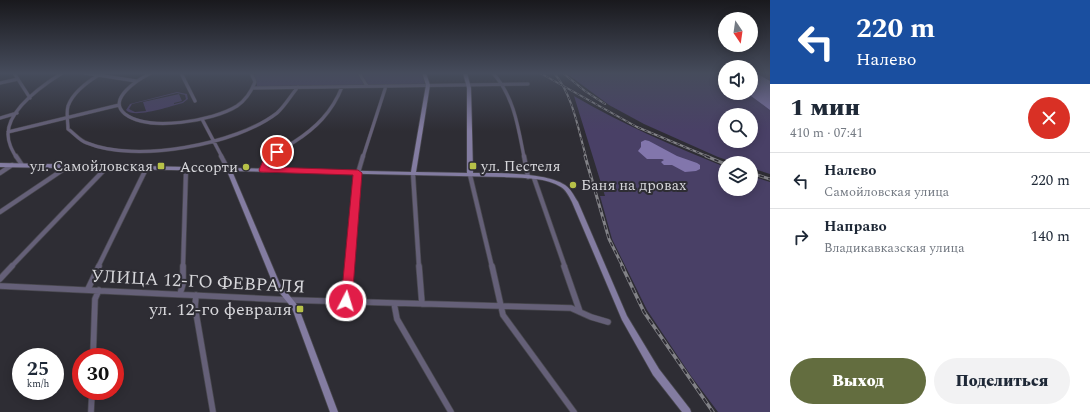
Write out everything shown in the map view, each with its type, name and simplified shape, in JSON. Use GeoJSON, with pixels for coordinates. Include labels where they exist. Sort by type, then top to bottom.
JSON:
{"type":"FeatureCollection","features":[{"type":"Feature","properties":{"kind":"street"},"geometry":{"type":"LineString","coordinates":[[26,92],[30,98]]}},
{"type":"Feature","properties":{"kind":"street"},"geometry":{"type":"LineString","coordinates":[[22,165],[8,141],[8,132],[17,113],[36,92]]}},
{"type":"Feature","properties":{"kind":"street"},"geometry":{"type":"LineString","coordinates":[[79,92],[69,104],[64,118],[66,125],[74,135],[85,142],[102,148],[147,153],[175,151],[213,143],[243,133],[265,122],[288,104],[295,92]]}},
{"type":"Feature","properties":{"kind":"street"},"geometry":{"type":"LineString","coordinates":[[124,92],[120,99],[120,105],[123,112],[128,116],[147,122],[176,123],[202,119],[232,109],[248,97],[251,92]]}},
{"type":"Feature","properties":{"kind":"street"},"geometry":{"type":"LineString","coordinates":[[191,92],[195,101]]}},
{"type":"Feature","properties":{"kind":"street"},"geometry":{"type":"LineString","coordinates":[[263,170],[268,157],[303,136],[333,110],[340,92]]}},
{"type":"Feature","properties":{"kind":"street"},"geometry":{"type":"LineString","coordinates":[[346,301],[358,173],[384,92]]}},
{"type":"Feature","properties":{"kind":"street"},"geometry":{"type":"LineString","coordinates":[[422,304],[413,174],[427,92]]}},
{"type":"Feature","properties":{"kind":"street"},"geometry":{"type":"LineString","coordinates":[[469,92],[470,175],[500,305],[508,324],[574,412]]}},
{"type":"Feature","properties":{"kind":"street"},"geometry":{"type":"LineString","coordinates":[[506,92],[514,112],[528,177]]}},
{"type":"Feature","properties":{"kind":"street"},"geometry":{"type":"LineString","coordinates":[[8,132],[120,105]]}},
{"type":"Feature","properties":{"kind":"street"},"geometry":{"type":"LineString","coordinates":[[0,118],[17,113]]}},
{"type":"Feature","properties":{"kind":"street"},"geometry":{"type":"LineString","coordinates":[[202,119],[213,143],[229,171],[278,286],[295,306],[334,412]]}},
{"type":"Feature","properties":{"kind":"street"},"geometry":{"type":"LineString","coordinates":[[0,173],[10,165]]}},
{"type":"Feature","properties":{"kind":"street"},"geometry":{"type":"LineString","coordinates":[[0,166],[22,165],[229,171],[263,170],[470,175],[528,177],[560,184],[570,192],[575,202],[624,318],[656,372],[687,412]]}},
{"type":"Feature","properties":{"kind":"street"},"geometry":{"type":"LineString","coordinates":[[0,212],[67,167]]}},
{"type":"Feature","properties":{"kind":"street"},"geometry":{"type":"LineString","coordinates":[[0,279],[106,168]]}},
{"type":"Feature","properties":{"kind":"street"},"geometry":{"type":"LineString","coordinates":[[88,289],[146,169]]}},
{"type":"Feature","properties":{"kind":"street"},"geometry":{"type":"LineString","coordinates":[[180,294],[183,284],[186,170]]}},
{"type":"Feature","properties":{"kind":"street"},"geometry":{"type":"LineString","coordinates":[[534,178],[580,312]]}},
{"type":"Feature","properties":{"kind":"street","name":"УЛИЦА 12-ГО ФЕВРАЛЯ"},"geometry":{"type":"LineString","coordinates":[[0,286],[88,289],[290,300],[571,308],[608,322]]}},
{"type":"Feature","properties":{"kind":"street"},"geometry":{"type":"LineString","coordinates":[[93,348],[95,299],[99,290]]}},
{"type":"Feature","properties":{"kind":"street"},"geometry":{"type":"LineString","coordinates":[[196,295],[195,307],[213,412]]}},
{"type":"Feature","properties":{"kind":"street"},"geometry":{"type":"LineString","coordinates":[[394,303],[396,319],[451,412]]}},
{"type":"Feature","properties":{"kind":"street"},"geometry":{"type":"LineString","coordinates":[[91,412],[92,400]]}},
{"type":"Feature","properties":{"kind":"shaded area"},"geometry":{"type":"Polygon","coordinates":[[[176,92],[187,94],[188,99],[183,103],[162,109],[144,113],[130,112],[126,110],[130,104],[176,92]],[[177,93],[132,104],[129,109],[135,112],[146,111],[143,102],[179,94],[182,101],[174,104],[182,102],[186,99],[185,95],[177,93]]]}},
{"type":"Feature","properties":{"kind":"shaded area"},"geometry":{"type":"Polygon","coordinates":[[[592,92],[718,92],[718,100],[758,100],[758,92],[770,92],[770,174],[758,170],[758,156],[718,157],[644,124],[609,105],[592,92]]]}},
{"type":"Feature","properties":{"kind":"shaded area"},"geometry":{"type":"Polygon","coordinates":[[[758,92],[770,92],[770,110],[756,100],[758,100],[758,92]]]}},
{"type":"Feature","properties":{"kind":"shaded area"},"geometry":{"type":"Polygon","coordinates":[[[574,96],[648,134],[718,164],[718,196],[758,196],[758,178],[770,182],[770,412],[718,412],[691,376],[647,310],[612,239],[600,196],[605,196],[574,96]]]}},
{"type":"Feature","properties":{"kind":"shaded area"},"geometry":{"type":"Polygon","coordinates":[[[645,140],[677,156],[697,163],[700,165],[700,169],[685,172],[672,165],[664,165],[661,162],[664,160],[662,159],[647,159],[638,151],[641,147],[641,142],[645,140]]]}},
{"type":"Feature","properties":{"kind":"railway"},"geometry":{"type":"LineString","coordinates":[[566,92],[586,157]]}},
{"type":"Feature","properties":{"kind":"railway"},"geometry":{"type":"LineString","coordinates":[[575,92],[637,127],[709,157]]}},
{"type":"Feature","properties":{"kind":"railway"},"geometry":{"type":"LineString","coordinates":[[587,92],[605,104]]}},
{"type":"Feature","properties":{"kind":"railway"},"geometry":{"type":"LineString","coordinates":[[585,156],[609,239],[623,267]]}},
{"type":"Feature","properties":{"kind":"railway"},"geometry":{"type":"LineString","coordinates":[[706,156],[718,161]]}},
{"type":"Feature","properties":{"kind":"railway"},"geometry":{"type":"LineString","coordinates":[[758,175],[770,179]]}},
{"type":"Feature","properties":{"kind":"railway"},"geometry":{"type":"LineString","coordinates":[[622,266],[644,312],[713,412]]}},
{"type":"Feature","properties":{"kind":"place","name":"ул. Самойловская"},"geometry":{"type":"Point","coordinates":[161,166]}},
{"type":"Feature","properties":{"kind":"place","name":"ул. Пестеля"},"geometry":{"type":"Point","coordinates":[473,166]}},
{"type":"Feature","properties":{"kind":"place","name":"Ассорти"},"geometry":{"type":"Point","coordinates":[246,167]}},
{"type":"Feature","properties":{"kind":"place","name":"Баня на дровах"},"geometry":{"type":"Point","coordinates":[573,185]}},
{"type":"Feature","properties":{"kind":"place","name":"ул. 12-го февраля"},"geometry":{"type":"Point","coordinates":[300,309]}},
{"type":"Feature","properties":{"kind":"route"},"geometry":{"type":"LineString","coordinates":[[277,152],[268,157],[263,170],[358,173],[346,301]]}}]}
